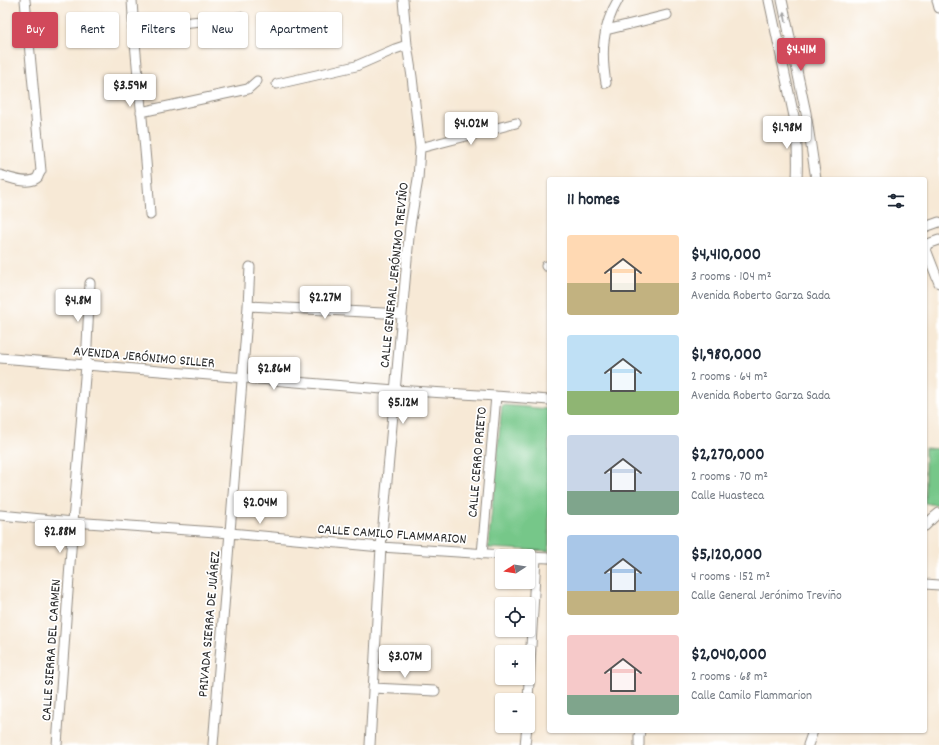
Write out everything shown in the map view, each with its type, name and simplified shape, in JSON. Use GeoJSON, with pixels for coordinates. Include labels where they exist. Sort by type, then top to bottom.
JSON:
{"type":"FeatureCollection","features":[{"type":"Feature","properties":{"kind":"street"},"geometry":{"type":"LineString","coordinates":[[0,175],[28,181],[34,180],[38,177],[41,171],[25,0]]}},
{"type":"Feature","properties":{"kind":"street"},"geometry":{"type":"LineString","coordinates":[[132,0],[132,12]]}},
{"type":"Feature","properties":{"kind":"street","name":"CALLE GENERAL JERÓNIMO TREVIÑO"},"geometry":{"type":"LineString","coordinates":[[370,745],[381,547],[410,226],[418,179],[420,148],[403,0]]}},
{"type":"Feature","properties":{"kind":"street"},"geometry":{"type":"LineString","coordinates":[[606,83],[603,64],[603,46],[612,10],[618,0]]}},
{"type":"Feature","properties":{"kind":"street"},"geometry":{"type":"LineString","coordinates":[[770,0],[790,96],[797,139],[798,177]]}},
{"type":"Feature","properties":{"kind":"street"},"geometry":{"type":"LineString","coordinates":[[782,0],[806,113],[816,177]]}},
{"type":"Feature","properties":{"kind":"street"},"geometry":{"type":"LineString","coordinates":[[937,0],[939,8]]}},
{"type":"Feature","properties":{"kind":"street"},"geometry":{"type":"LineString","coordinates":[[606,30],[667,15]]}},
{"type":"Feature","properties":{"kind":"street"},"geometry":{"type":"LineString","coordinates":[[790,96],[793,84],[787,52],[791,42]]}},
{"type":"Feature","properties":{"kind":"street"},"geometry":{"type":"LineString","coordinates":[[277,84],[356,66],[394,49],[407,45]]}},
{"type":"Feature","properties":{"kind":"street"},"geometry":{"type":"LineString","coordinates":[[135,48],[148,178],[150,214]]}},
{"type":"Feature","properties":{"kind":"street"},"geometry":{"type":"LineString","coordinates":[[141,112],[248,89],[257,81]]}},
{"type":"Feature","properties":{"kind":"street"},"geometry":{"type":"LineString","coordinates":[[790,96],[797,104],[802,130],[810,145]]}},
{"type":"Feature","properties":{"kind":"street"},"geometry":{"type":"LineString","coordinates":[[420,148],[516,123]]}},
{"type":"Feature","properties":{"kind":"street"},"geometry":{"type":"LineString","coordinates":[[927,227],[939,222]]}},
{"type":"Feature","properties":{"kind":"street"},"geometry":{"type":"LineString","coordinates":[[927,245],[939,240]]}},
{"type":"Feature","properties":{"kind":"street"},"geometry":{"type":"LineString","coordinates":[[927,251],[939,283]]}},
{"type":"Feature","properties":{"kind":"street","name":"PRIVADA SIERRA DE JUÁREZ"},"geometry":{"type":"LineString","coordinates":[[212,745],[250,266]]}},
{"type":"Feature","properties":{"kind":"street","name":"CALLE SIERRA DEL CARMEN"},"geometry":{"type":"LineString","coordinates":[[57,745],[86,365],[90,283]]}},
{"type":"Feature","properties":{"kind":"street"},"geometry":{"type":"LineString","coordinates":[[248,306],[402,314]]}},
{"type":"Feature","properties":{"kind":"street","name":"AVENIDA JERÓNIMO SILLER"},"geometry":{"type":"LineString","coordinates":[[0,358],[395,390],[547,400]]}},
{"type":"Feature","properties":{"kind":"street","name":"CALLE CERRO PRIETO"},"geometry":{"type":"LineString","coordinates":[[482,554],[496,396]]}},
{"type":"Feature","properties":{"kind":"street"},"geometry":{"type":"LineString","coordinates":[[927,524],[939,513]]}},
{"type":"Feature","properties":{"kind":"street","name":"CALLE CAMILO FLAMMARION"},"geometry":{"type":"LineString","coordinates":[[0,515],[73,522],[230,533],[381,547],[495,555]]}},
{"type":"Feature","properties":{"kind":"street"},"geometry":{"type":"LineString","coordinates":[[535,557],[547,558]]}},
{"type":"Feature","properties":{"kind":"street"},"geometry":{"type":"LineString","coordinates":[[927,584],[939,585]]}},
{"type":"Feature","properties":{"kind":"street"},"geometry":{"type":"LineString","coordinates":[[528,693],[531,589]]}},
{"type":"Feature","properties":{"kind":"street"},"geometry":{"type":"LineString","coordinates":[[373,688],[435,691]]}},
{"type":"Feature","properties":{"kind":"street"},"geometry":{"type":"LineString","coordinates":[[526,733],[526,745]]}},
{"type":"Feature","properties":{"kind":"street"},"geometry":{"type":"LineString","coordinates":[[639,745],[640,733]]}},
{"type":"Feature","properties":{"kind":"green space"},"geometry":{"type":"Polygon","coordinates":[[[502,405],[547,409],[547,551],[535,550],[535,549],[488,548],[502,405]]]}},
{"type":"Feature","properties":{"kind":"green space"},"geometry":{"type":"Polygon","coordinates":[[[927,448],[939,449],[939,503],[935,505],[927,503],[927,448]]]}}]}
